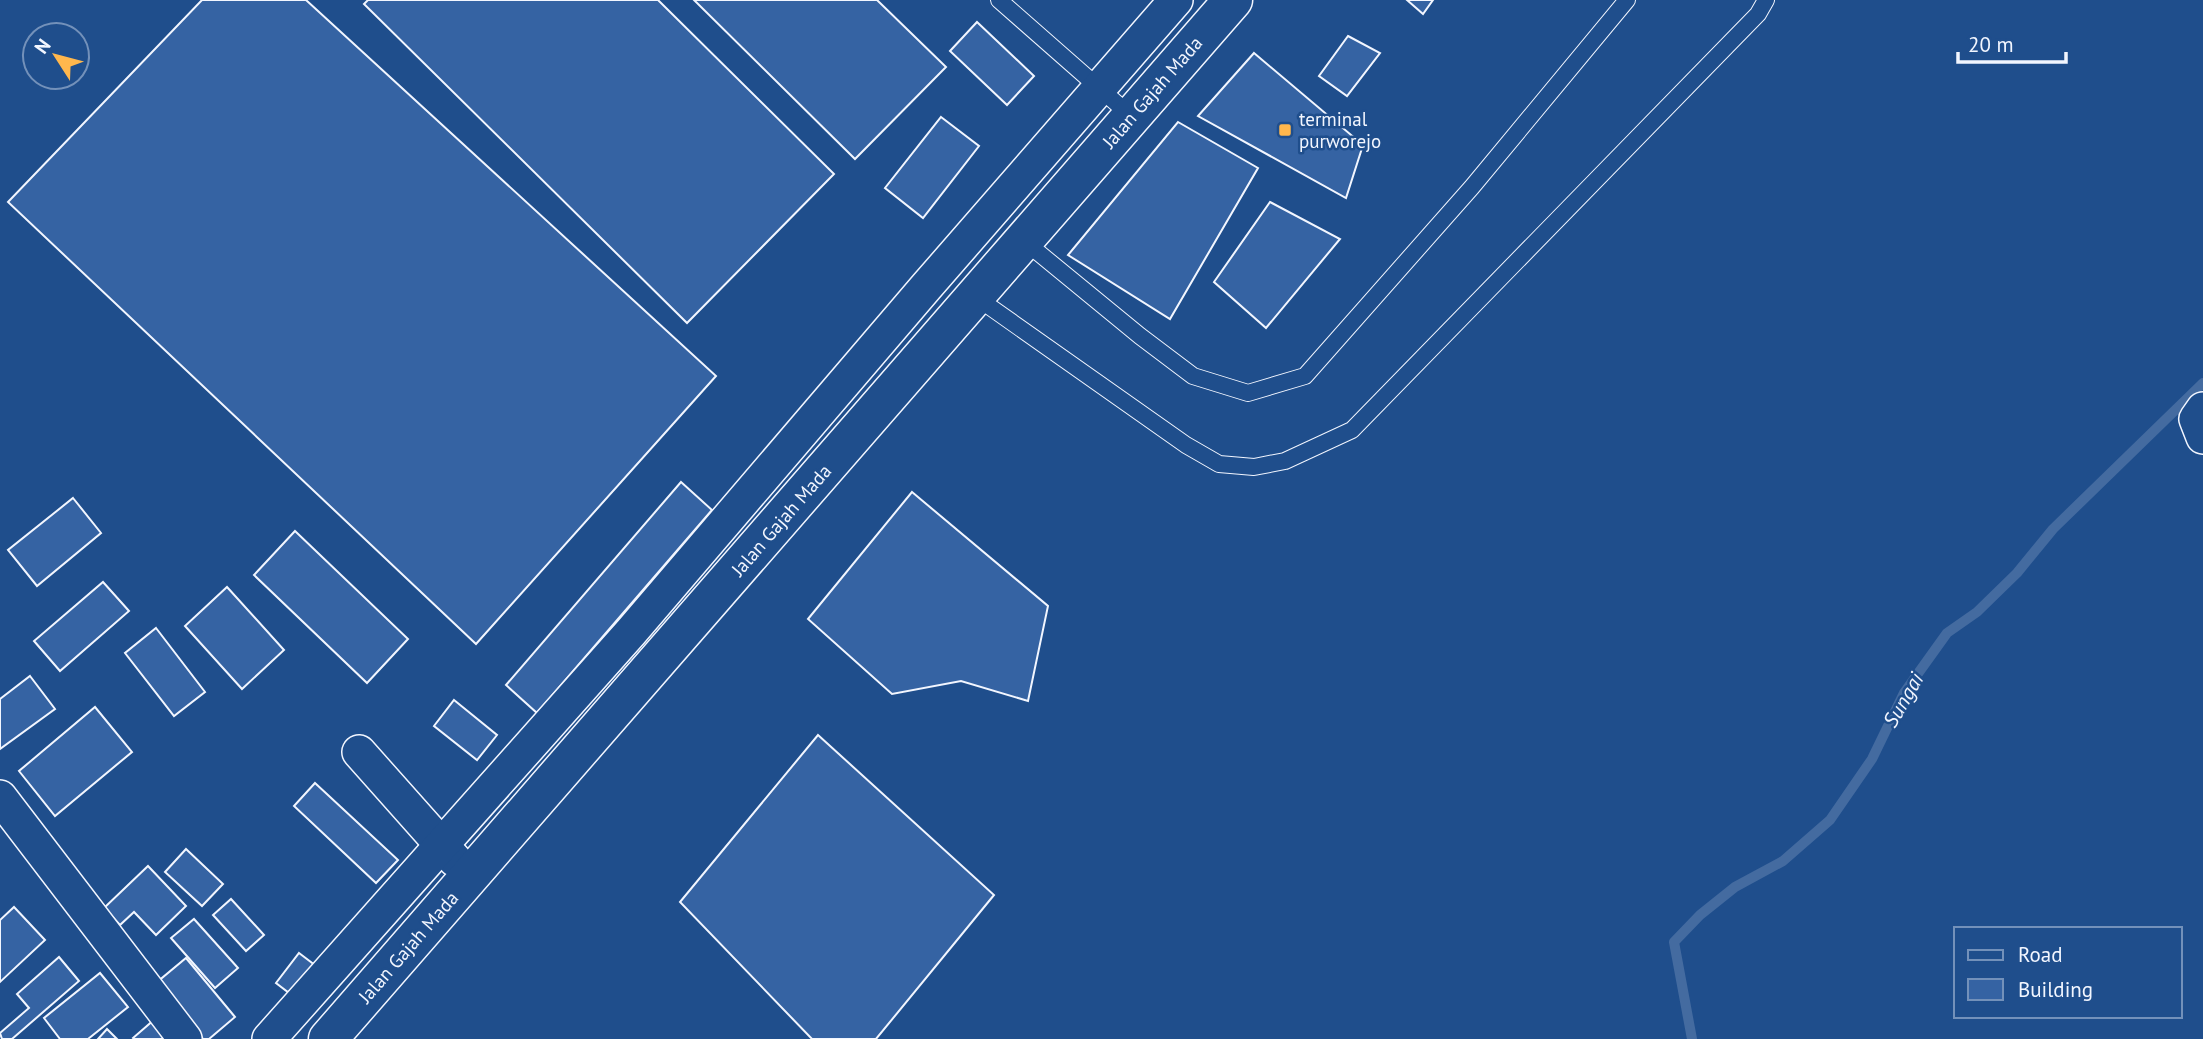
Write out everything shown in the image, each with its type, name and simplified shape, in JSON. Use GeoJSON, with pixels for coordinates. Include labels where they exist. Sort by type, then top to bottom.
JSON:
{"type":"FeatureCollection","features":[{"type":"Feature","properties":{"kind":"highway","name":"Jalan Gajah Mada"},"geometry":{"type":"LineString","coordinates":[[328,1039],[1233,0]]}},
{"type":"Feature","properties":{"kind":"street"},"geometry":{"type":"LineString","coordinates":[[269,1039],[631,632],[1176,0]]}},
{"type":"Feature","properties":{"kind":"street"},"geometry":{"type":"LineString","coordinates":[[2203,409],[2196,419],[2203,437]]}},
{"type":"Feature","properties":{"kind":"street"},"geometry":{"type":"LineString","coordinates":[[359,752],[469,876]]}},
{"type":"Feature","properties":{"kind":"street"},"geometry":{"type":"LineString","coordinates":[[0,797],[186,1039]]}},
{"type":"Feature","properties":{"kind":"lane"},"geometry":{"type":"LineString","coordinates":[[999,0],[1131,116]]}},
{"type":"Feature","properties":{"kind":"lane"},"geometry":{"type":"LineString","coordinates":[[1023,240],[1140,337],[1193,376],[1248,393],[1304,376],[1472,187],[1627,0]]}},
{"type":"Feature","properties":{"kind":"lane"},"geometry":{"type":"LineString","coordinates":[[976,296],[1186,445],[1219,464],[1254,467],[1285,461],[1352,430],[1758,14],[1766,0]]}},
{"type":"Feature","properties":{"kind":"building"},"geometry":{"type":"Polygon","coordinates":[[[202,0],[306,0],[716,376],[476,644],[8,202],[202,0]]]}},
{"type":"Feature","properties":{"kind":"building"},"geometry":{"type":"Polygon","coordinates":[[[368,0],[658,0],[834,174],[687,323],[364,4],[368,0]]]}},
{"type":"Feature","properties":{"kind":"building"},"geometry":{"type":"Polygon","coordinates":[[[694,0],[877,0],[946,67],[855,159],[694,0]]]}},
{"type":"Feature","properties":{"kind":"building"},"geometry":{"type":"Polygon","coordinates":[[[1407,0],[1433,0],[1423,14],[1407,0]]]}},
{"type":"Feature","properties":{"kind":"building"},"geometry":{"type":"Polygon","coordinates":[[[977,22],[1034,76],[1007,105],[950,51],[977,22]]]}},
{"type":"Feature","properties":{"kind":"building"},"geometry":{"type":"Polygon","coordinates":[[[1348,36],[1380,53],[1347,96],[1319,76],[1348,36]]]}},
{"type":"Feature","properties":{"kind":"building","name":"terminal purworejo"},"geometry":{"type":"Polygon","coordinates":[[[1254,53],[1363,145],[1346,198],[1198,116],[1254,53]]]}},
{"type":"Feature","properties":{"kind":"building"},"geometry":{"type":"Polygon","coordinates":[[[941,117],[979,146],[923,218],[885,188],[941,117]]]}},
{"type":"Feature","properties":{"kind":"building"},"geometry":{"type":"Polygon","coordinates":[[[1178,122],[1258,168],[1170,319],[1068,255],[1178,122]]]}},
{"type":"Feature","properties":{"kind":"building"},"geometry":{"type":"Polygon","coordinates":[[[1270,202],[1340,239],[1266,328],[1214,282],[1270,202]]]}},
{"type":"Feature","properties":{"kind":"building"},"geometry":{"type":"Polygon","coordinates":[[[681,482],[712,510],[537,713],[506,685],[681,482]]]}},
{"type":"Feature","properties":{"kind":"building"},"geometry":{"type":"Polygon","coordinates":[[[912,492],[1048,606],[1028,701],[961,681],[892,694],[808,619],[912,492]]]}},
{"type":"Feature","properties":{"kind":"building"},"geometry":{"type":"Polygon","coordinates":[[[73,498],[101,533],[37,586],[8,550],[73,498]]]}},
{"type":"Feature","properties":{"kind":"building"},"geometry":{"type":"Polygon","coordinates":[[[295,531],[408,639],[367,683],[254,575],[295,531]]]}},
{"type":"Feature","properties":{"kind":"building"},"geometry":{"type":"Polygon","coordinates":[[[103,582],[129,611],[60,671],[34,641],[103,582]]]}},
{"type":"Feature","properties":{"kind":"building"},"geometry":{"type":"Polygon","coordinates":[[[227,587],[284,650],[242,689],[185,626],[227,587]]]}},
{"type":"Feature","properties":{"kind":"building"},"geometry":{"type":"Polygon","coordinates":[[[156,628],[205,692],[174,716],[125,653],[156,628]]]}},
{"type":"Feature","properties":{"kind":"building"},"geometry":{"type":"Polygon","coordinates":[[[30,676],[55,709],[0,749],[0,699],[30,676]]]}},
{"type":"Feature","properties":{"kind":"building"},"geometry":{"type":"Polygon","coordinates":[[[454,700],[497,735],[477,760],[434,726],[454,700]]]}},
{"type":"Feature","properties":{"kind":"building"},"geometry":{"type":"Polygon","coordinates":[[[95,707],[132,752],[55,816],[19,771],[95,707]]]}},
{"type":"Feature","properties":{"kind":"building"},"geometry":{"type":"Polygon","coordinates":[[[818,735],[994,895],[876,1039],[812,1039],[680,902],[818,735]]]}},
{"type":"Feature","properties":{"kind":"building"},"geometry":{"type":"Polygon","coordinates":[[[315,783],[398,860],[376,883],[294,806],[315,783]]]}},
{"type":"Feature","properties":{"kind":"building"},"geometry":{"type":"Polygon","coordinates":[[[186,849],[223,884],[202,906],[165,872],[186,849]]]}},
{"type":"Feature","properties":{"kind":"building"},"geometry":{"type":"Polygon","coordinates":[[[148,866],[186,906],[156,935],[134,912],[120,925],[104,908],[148,866]]]}},
{"type":"Feature","properties":{"kind":"building"},"geometry":{"type":"Polygon","coordinates":[[[231,899],[264,935],[246,951],[213,915],[231,899]]]}},
{"type":"Feature","properties":{"kind":"building"},"geometry":{"type":"Polygon","coordinates":[[[14,907],[45,940],[0,982],[0,920],[14,907]]]}},
{"type":"Feature","properties":{"kind":"building"},"geometry":{"type":"Polygon","coordinates":[[[194,919],[238,968],[215,988],[171,938],[194,919]]]}},
{"type":"Feature","properties":{"kind":"building"},"geometry":{"type":"Polygon","coordinates":[[[299,953],[320,969],[297,999],[276,983],[299,953]]]}},
{"type":"Feature","properties":{"kind":"building"},"geometry":{"type":"Polygon","coordinates":[[[59,957],[79,981],[12,1039],[2,1039],[0,1033],[29,1008],[17,994],[59,957]]]}},
{"type":"Feature","properties":{"kind":"building"},"geometry":{"type":"Polygon","coordinates":[[[186,958],[235,1017],[209,1039],[203,1039],[156,983],[186,958]]]}},
{"type":"Feature","properties":{"kind":"building"},"geometry":{"type":"Polygon","coordinates":[[[100,973],[128,1007],[88,1039],[60,1039],[44,1018],[100,973]]]}},
{"type":"Feature","properties":{"kind":"building"},"geometry":{"type":"Polygon","coordinates":[[[155,1019],[173,1039],[133,1038],[155,1019]]]}},
{"type":"Feature","properties":{"kind":"building"},"geometry":{"type":"Polygon","coordinates":[[[107,1029],[117,1039],[98,1039],[107,1029]]]}},
{"type":"Feature","properties":{"kind":"waterway","name":"Sungai"},"geometry":{"type":"LineString","coordinates":[[1692,1039],[1674,942],[1700,915],[1735,887],[1783,861],[1830,820],[1872,759],[1904,693],[1947,633],[1977,612],[2017,573],[2053,529],[2203,383]]}},
{"type":"Feature","properties":{"kind":"place","name":"terminal purworejo"},"geometry":{"type":"Point","coordinates":[1285,130]}}]}
